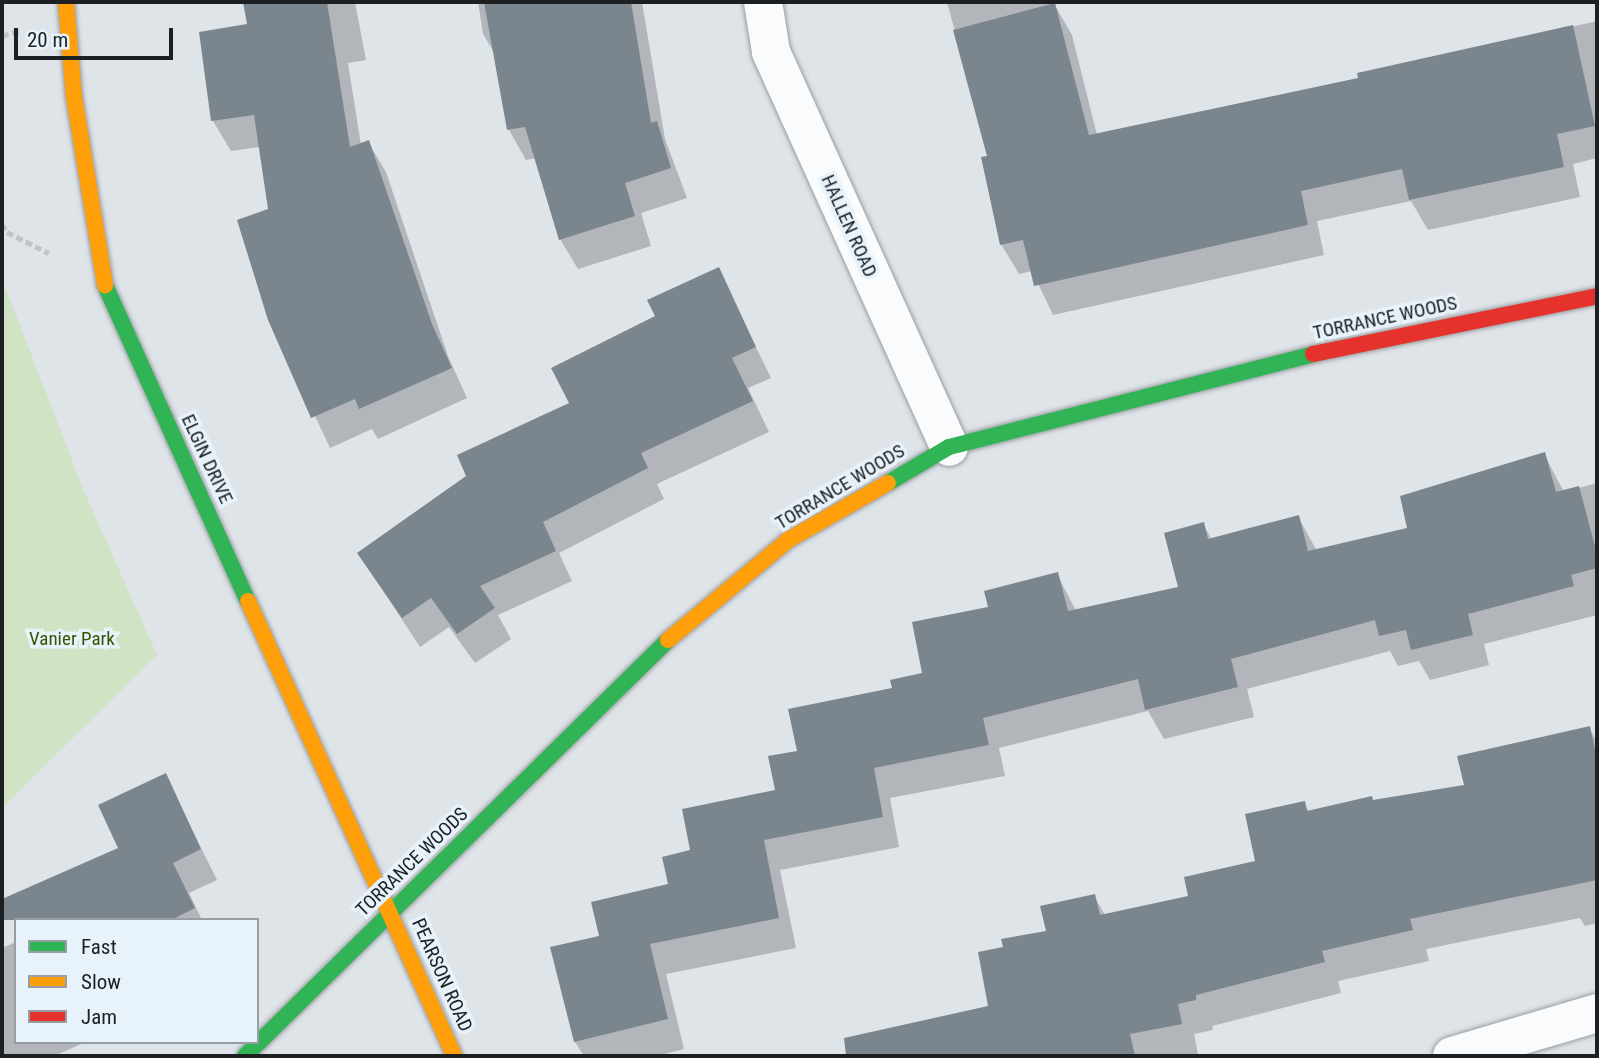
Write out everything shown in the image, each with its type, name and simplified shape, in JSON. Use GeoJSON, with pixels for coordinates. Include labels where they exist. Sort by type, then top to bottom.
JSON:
{"type":"FeatureCollection","features":[{"type":"Feature","properties":{"kind":"street","name":"ELGIN DRIVE"},"geometry":{"type":"LineString","coordinates":[[66,2],[74,97],[103,281],[390,911]]}},
{"type":"Feature","properties":{"kind":"street","name":"HALLEN ROAD"},"geometry":{"type":"LineString","coordinates":[[763,2],[771,52],[949,447]]}},
{"type":"Feature","properties":{"kind":"street","name":"TORRANCE WOODS"},"geometry":{"type":"LineString","coordinates":[[259,1042],[666,642],[788,540],[949,447],[1303,356],[1597,296]]}},
{"type":"Feature","properties":{"kind":"street","name":"PEARSON ROAD"},"geometry":{"type":"LineString","coordinates":[[390,911],[454,1056]]}},
{"type":"Feature","properties":{"kind":"street"},"geometry":{"type":"LineString","coordinates":[[1452,1056],[1597,1013]]}},
{"type":"Feature","properties":{"kind":"green space","name":"Vanier Park"},"geometry":{"type":"Polygon","coordinates":[[[2,279],[84,491],[157,655],[2,808],[2,279]]]}},
{"type":"Feature","properties":{"kind":"building"},"geometry":{"type":"Polygon","coordinates":[[[243,2],[327,2],[350,147],[369,140],[432,324],[452,368],[359,409],[355,399],[311,418],[268,320],[237,220],[268,209],[254,115],[211,121],[199,32],[247,24],[243,2]]]}},
{"type":"Feature","properties":{"kind":"building"},"geometry":{"type":"Polygon","coordinates":[[[484,2],[631,2],[651,123],[657,121],[671,168],[625,183],[635,216],[559,240],[525,127],[507,130],[484,2]]]}},
{"type":"Feature","properties":{"kind":"building"},"geometry":{"type":"Polygon","coordinates":[[[1055,3],[1089,135],[1358,78],[1357,73],[1573,25],[1595,126],[1557,134],[1564,167],[1409,200],[1402,169],[1301,191],[1308,225],[1034,286],[1023,240],[1000,245],[981,157],[987,156],[953,30],[1055,3]]]}},
{"type":"Feature","properties":{"kind":"building"},"geometry":{"type":"Polygon","coordinates":[[[719,267],[756,347],[732,358],[753,401],[641,453],[648,468],[543,522],[556,551],[480,586],[495,608],[457,634],[431,598],[402,618],[357,553],[466,476],[457,455],[569,403],[551,368],[655,316],[647,300],[719,267]]]}},
{"type":"Feature","properties":{"kind":"building"},"geometry":{"type":"Polygon","coordinates":[[[1545,452],[1556,492],[1579,486],[1597,554],[1597,568],[1571,575],[1574,586],[1468,614],[1473,635],[1411,650],[1406,630],[1379,636],[1375,620],[1231,659],[1238,687],[1145,710],[1138,679],[983,718],[989,745],[874,768],[883,817],[764,840],[779,918],[650,944],[668,1019],[574,1042],[550,947],[599,936],[591,902],[668,884],[662,857],[690,850],[682,809],[775,790],[768,756],[797,751],[788,709],[892,688],[890,680],[922,673],[912,622],[988,607],[984,591],[1058,572],[1068,611],[1178,587],[1164,533],[1204,522],[1208,539],[1299,515],[1308,551],[1407,528],[1400,496],[1545,452]]]}},
{"type":"Feature","properties":{"kind":"building"},"geometry":{"type":"Polygon","coordinates":[[[1590,726],[1597,760],[1597,880],[1410,919],[1413,930],[1322,951],[1325,962],[1196,995],[1196,1000],[1178,1004],[1182,1024],[1130,1034],[1135,1056],[846,1056],[844,1038],[988,1006],[978,952],[1003,947],[1001,939],[1046,931],[1040,906],[1095,894],[1100,915],[1188,896],[1184,877],[1255,861],[1245,814],[1305,801],[1307,811],[1372,796],[1373,800],[1464,785],[1457,756],[1590,726]]]}},
{"type":"Feature","properties":{"kind":"building"},"geometry":{"type":"Polygon","coordinates":[[[166,773],[201,849],[173,863],[195,908],[175,918],[2,920],[2,899],[118,848],[98,805],[166,773]]]}},
{"type":"Feature","properties":{"kind":"traffic: fast"},"geometry":{"type":"LineString","coordinates":[[105,285],[248,601]]}},
{"type":"Feature","properties":{"kind":"traffic: fast"},"geometry":{"type":"LineString","coordinates":[[888,483],[949,447],[1313,354]]}},
{"type":"Feature","properties":{"kind":"traffic: fast"},"geometry":{"type":"LineString","coordinates":[[259,1042],[668,640]]}},
{"type":"Feature","properties":{"kind":"traffic: fast"},"geometry":{"type":"LineString","coordinates":[[245,1056],[257,1044]]}},
{"type":"Feature","properties":{"kind":"traffic: slow"},"geometry":{"type":"LineString","coordinates":[[66,2],[74,97],[105,285]]}},
{"type":"Feature","properties":{"kind":"traffic: slow"},"geometry":{"type":"LineString","coordinates":[[668,640],[788,540],[888,483]]}},
{"type":"Feature","properties":{"kind":"traffic: slow"},"geometry":{"type":"LineString","coordinates":[[248,601],[454,1056]]}},
{"type":"Feature","properties":{"kind":"traffic: jam"},"geometry":{"type":"LineString","coordinates":[[1313,354],[1597,296]]}}]}
